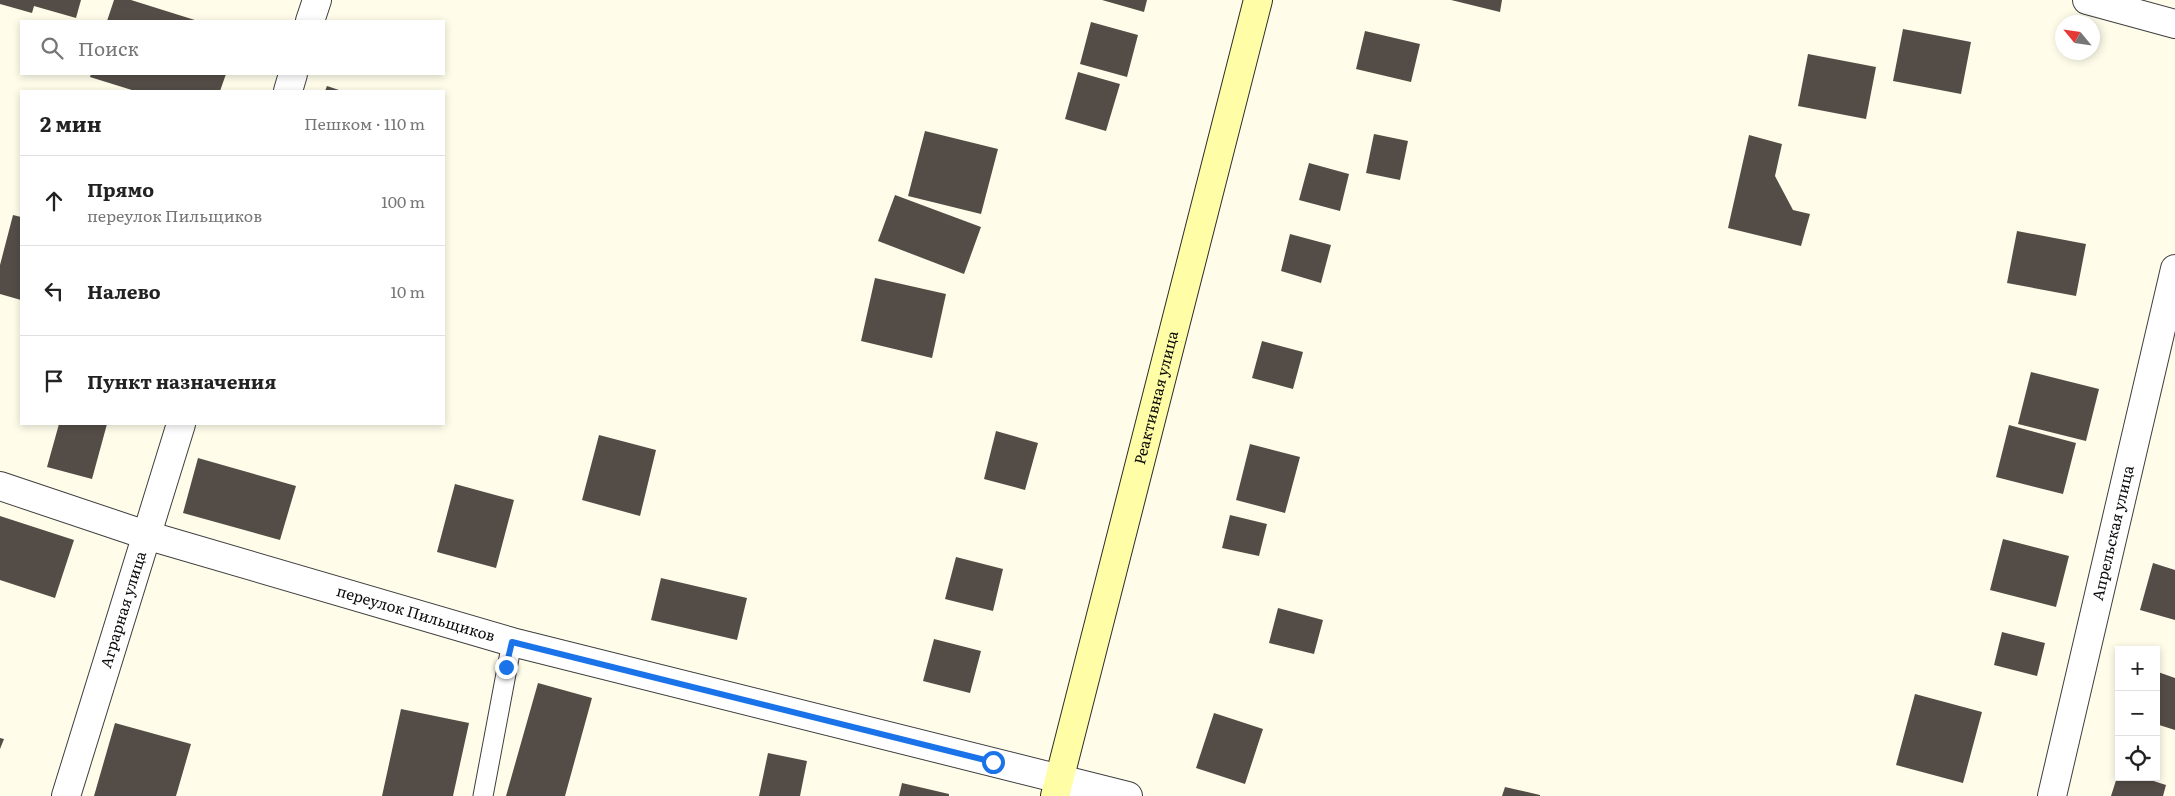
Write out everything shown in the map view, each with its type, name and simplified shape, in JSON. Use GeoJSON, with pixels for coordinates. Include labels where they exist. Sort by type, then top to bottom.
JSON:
{"type":"FeatureCollection","features":[{"type":"Feature","properties":{"kind":"main road","name":"Реактивная улица"},"geometry":{"type":"LineString","coordinates":[[1057,788],[1258,0]]}},
{"type":"Feature","properties":{"kind":"street"},"geometry":{"type":"LineString","coordinates":[[310,20],[317,0]]}},
{"type":"Feature","properties":{"kind":"street"},"geometry":{"type":"LineString","coordinates":[[2087,0],[2175,24]]}},
{"type":"Feature","properties":{"kind":"street"},"geometry":{"type":"LineString","coordinates":[[288,90],[293,75]]}},
{"type":"Feature","properties":{"kind":"street","name":"Апрельская улица"},"geometry":{"type":"LineString","coordinates":[[2052,796],[2175,269]]}},
{"type":"Feature","properties":{"kind":"street","name":"Аграрная улица"},"geometry":{"type":"LineString","coordinates":[[66,796],[181,425]]}},
{"type":"Feature","properties":{"kind":"street","name":"переулок Пильщиков"},"geometry":{"type":"LineString","coordinates":[[0,486],[146,535],[512,642],[1057,788],[1128,796]]}},
{"type":"Feature","properties":{"kind":"lane"},"geometry":{"type":"LineString","coordinates":[[483,796],[512,642]]}},
{"type":"Feature","properties":{"kind":"building"},"geometry":{"type":"Polygon","coordinates":[[[0,0],[81,0],[76,18],[34,6],[32,13],[0,4],[0,0]]]}},
{"type":"Feature","properties":{"kind":"building"},"geometry":{"type":"Polygon","coordinates":[[[114,0],[131,0],[195,20],[107,20],[114,0]]]}},
{"type":"Feature","properties":{"kind":"building"},"geometry":{"type":"Polygon","coordinates":[[[1102,0],[1147,0],[1144,12],[1102,0]]]}},
{"type":"Feature","properties":{"kind":"building"},"geometry":{"type":"Polygon","coordinates":[[[1451,0],[1502,0],[1500,12],[1451,0]]]}},
{"type":"Feature","properties":{"kind":"building"},"geometry":{"type":"Polygon","coordinates":[[[1091,22],[1138,35],[1127,77],[1080,64],[1091,22]]]}},
{"type":"Feature","properties":{"kind":"building"},"geometry":{"type":"Polygon","coordinates":[[[1903,29],[1971,42],[1961,94],[1893,81],[1903,29]]]}},
{"type":"Feature","properties":{"kind":"building"},"geometry":{"type":"Polygon","coordinates":[[[1365,31],[1420,44],[1411,82],[1356,69],[1365,31]]]}},
{"type":"Feature","properties":{"kind":"building"},"geometry":{"type":"Polygon","coordinates":[[[1808,54],[1876,67],[1866,119],[1798,106],[1808,54]]]}},
{"type":"Feature","properties":{"kind":"building"},"geometry":{"type":"Polygon","coordinates":[[[1078,72],[1120,84],[1106,131],[1065,119],[1078,72]]]}},
{"type":"Feature","properties":{"kind":"building"},"geometry":{"type":"Polygon","coordinates":[[[91,75],[226,75],[220,90],[132,90],[90,77],[91,75]]]}},
{"type":"Feature","properties":{"kind":"building"},"geometry":{"type":"Polygon","coordinates":[[[327,86],[339,90],[325,90],[327,86]]]}},
{"type":"Feature","properties":{"kind":"building"},"geometry":{"type":"Polygon","coordinates":[[[925,131],[998,149],[981,214],[908,196],[925,131]]]}},
{"type":"Feature","properties":{"kind":"building"},"geometry":{"type":"Polygon","coordinates":[[[1374,134],[1408,141],[1400,180],[1366,173],[1374,134]]]}},
{"type":"Feature","properties":{"kind":"building"},"geometry":{"type":"Polygon","coordinates":[[[1749,135],[1782,144],[1775,176],[1793,210],[1810,214],[1801,246],[1728,228],[1749,135]]]}},
{"type":"Feature","properties":{"kind":"building"},"geometry":{"type":"Polygon","coordinates":[[[1309,163],[1349,174],[1340,211],[1299,200],[1309,163]]]}},
{"type":"Feature","properties":{"kind":"building"},"geometry":{"type":"Polygon","coordinates":[[[895,195],[981,227],[964,274],[878,241],[895,195]]]}},
{"type":"Feature","properties":{"kind":"building"},"geometry":{"type":"Polygon","coordinates":[[[13,215],[20,217],[20,300],[0,294],[0,265],[13,215]]]}},
{"type":"Feature","properties":{"kind":"building"},"geometry":{"type":"Polygon","coordinates":[[[2017,231],[2086,244],[2076,296],[2007,283],[2017,231]]]}},
{"type":"Feature","properties":{"kind":"building"},"geometry":{"type":"Polygon","coordinates":[[[1290,234],[1331,245],[1321,283],[1281,271],[1290,234]]]}},
{"type":"Feature","properties":{"kind":"building"},"geometry":{"type":"Polygon","coordinates":[[[875,278],[946,294],[932,358],[861,341],[875,278]]]}},
{"type":"Feature","properties":{"kind":"building"},"geometry":{"type":"Polygon","coordinates":[[[1262,341],[1303,352],[1293,389],[1252,378],[1262,341]]]}},
{"type":"Feature","properties":{"kind":"building"},"geometry":{"type":"Polygon","coordinates":[[[2031,372],[2099,389],[2086,441],[2018,424],[2031,372]]]}},
{"type":"Feature","properties":{"kind":"building"},"geometry":{"type":"Polygon","coordinates":[[[59,425],[107,425],[92,479],[47,467],[59,425]]]}},
{"type":"Feature","properties":{"kind":"building"},"geometry":{"type":"Polygon","coordinates":[[[2009,425],[2076,443],[2063,494],[1996,477],[2009,425]]]}},
{"type":"Feature","properties":{"kind":"building"},"geometry":{"type":"Polygon","coordinates":[[[996,431],[1038,443],[1025,490],[984,479],[996,431]]]}},
{"type":"Feature","properties":{"kind":"building"},"geometry":{"type":"Polygon","coordinates":[[[599,435],[656,450],[640,516],[582,500],[599,435]]]}},
{"type":"Feature","properties":{"kind":"building"},"geometry":{"type":"Polygon","coordinates":[[[1250,444],[1300,457],[1285,513],[1236,500],[1250,444]]]}},
{"type":"Feature","properties":{"kind":"building"},"geometry":{"type":"Polygon","coordinates":[[[198,458],[296,486],[280,540],[183,513],[198,458]]]}},
{"type":"Feature","properties":{"kind":"building"},"geometry":{"type":"Polygon","coordinates":[[[455,484],[514,500],[496,568],[437,552],[455,484]]]}},
{"type":"Feature","properties":{"kind":"building"},"geometry":{"type":"Polygon","coordinates":[[[1230,515],[1267,524],[1259,556],[1222,548],[1230,515]]]}},
{"type":"Feature","properties":{"kind":"building"},"geometry":{"type":"Polygon","coordinates":[[[0,516],[74,540],[55,598],[0,580],[0,516]]]}},
{"type":"Feature","properties":{"kind":"building"},"geometry":{"type":"Polygon","coordinates":[[[2003,539],[2069,556],[2056,607],[1990,590],[2003,539]]]}},
{"type":"Feature","properties":{"kind":"building"},"geometry":{"type":"Polygon","coordinates":[[[956,557],[1003,569],[993,611],[945,599],[956,557]]]}},
{"type":"Feature","properties":{"kind":"building"},"geometry":{"type":"Polygon","coordinates":[[[2153,563],[2175,570],[2175,620],[2140,610],[2153,563]]]}},
{"type":"Feature","properties":{"kind":"building"},"geometry":{"type":"Polygon","coordinates":[[[661,578],[747,598],[737,640],[651,620],[661,578]]]}},
{"type":"Feature","properties":{"kind":"building"},"geometry":{"type":"Polygon","coordinates":[[[1278,608],[1323,620],[1314,654],[1269,643],[1278,608]]]}},
{"type":"Feature","properties":{"kind":"building"},"geometry":{"type":"Polygon","coordinates":[[[2002,632],[2045,643],[2037,676],[1994,665],[2002,632]]]}},
{"type":"Feature","properties":{"kind":"building"},"geometry":{"type":"Polygon","coordinates":[[[934,639],[981,651],[970,693],[923,681],[934,639]]]}},
{"type":"Feature","properties":{"kind":"building"},"geometry":{"type":"Polygon","coordinates":[[[2160,673],[2175,678],[2175,730],[2160,725],[2160,673]]]}},
{"type":"Feature","properties":{"kind":"building"},"geometry":{"type":"Polygon","coordinates":[[[538,683],[592,698],[565,796],[506,796],[538,683]]]}},
{"type":"Feature","properties":{"kind":"building"},"geometry":{"type":"Polygon","coordinates":[[[1915,694],[1982,712],[1963,783],[1896,765],[1915,694]]]}},
{"type":"Feature","properties":{"kind":"building"},"geometry":{"type":"Polygon","coordinates":[[[401,709],[469,723],[453,796],[382,796],[401,709]]]}},
{"type":"Feature","properties":{"kind":"building"},"geometry":{"type":"Polygon","coordinates":[[[1214,713],[1263,729],[1245,784],[1196,768],[1214,713]]]}},
{"type":"Feature","properties":{"kind":"building"},"geometry":{"type":"Polygon","coordinates":[[[115,723],[191,744],[176,796],[94,796],[115,723]]]}},
{"type":"Feature","properties":{"kind":"building"},"geometry":{"type":"Polygon","coordinates":[[[0,738],[4,739],[0,749],[0,738]]]}},
{"type":"Feature","properties":{"kind":"building"},"geometry":{"type":"Polygon","coordinates":[[[768,753],[807,761],[800,796],[759,796],[768,753]]]}},
{"type":"Feature","properties":{"kind":"building"},"geometry":{"type":"Polygon","coordinates":[[[2116,781],[2154,781],[2166,785],[2163,796],[2111,796],[2116,781]]]}},
{"type":"Feature","properties":{"kind":"building"},"geometry":{"type":"Polygon","coordinates":[[[902,783],[949,794],[949,796],[899,796],[902,783]]]}},
{"type":"Feature","properties":{"kind":"building"},"geometry":{"type":"Polygon","coordinates":[[[1505,787],[1540,795],[1540,796],[1502,796],[1505,787]]]}},
{"type":"Feature","properties":{"kind":"route"},"geometry":{"type":"LineString","coordinates":[[506,667],[512,642],[993,762]]}}]}
